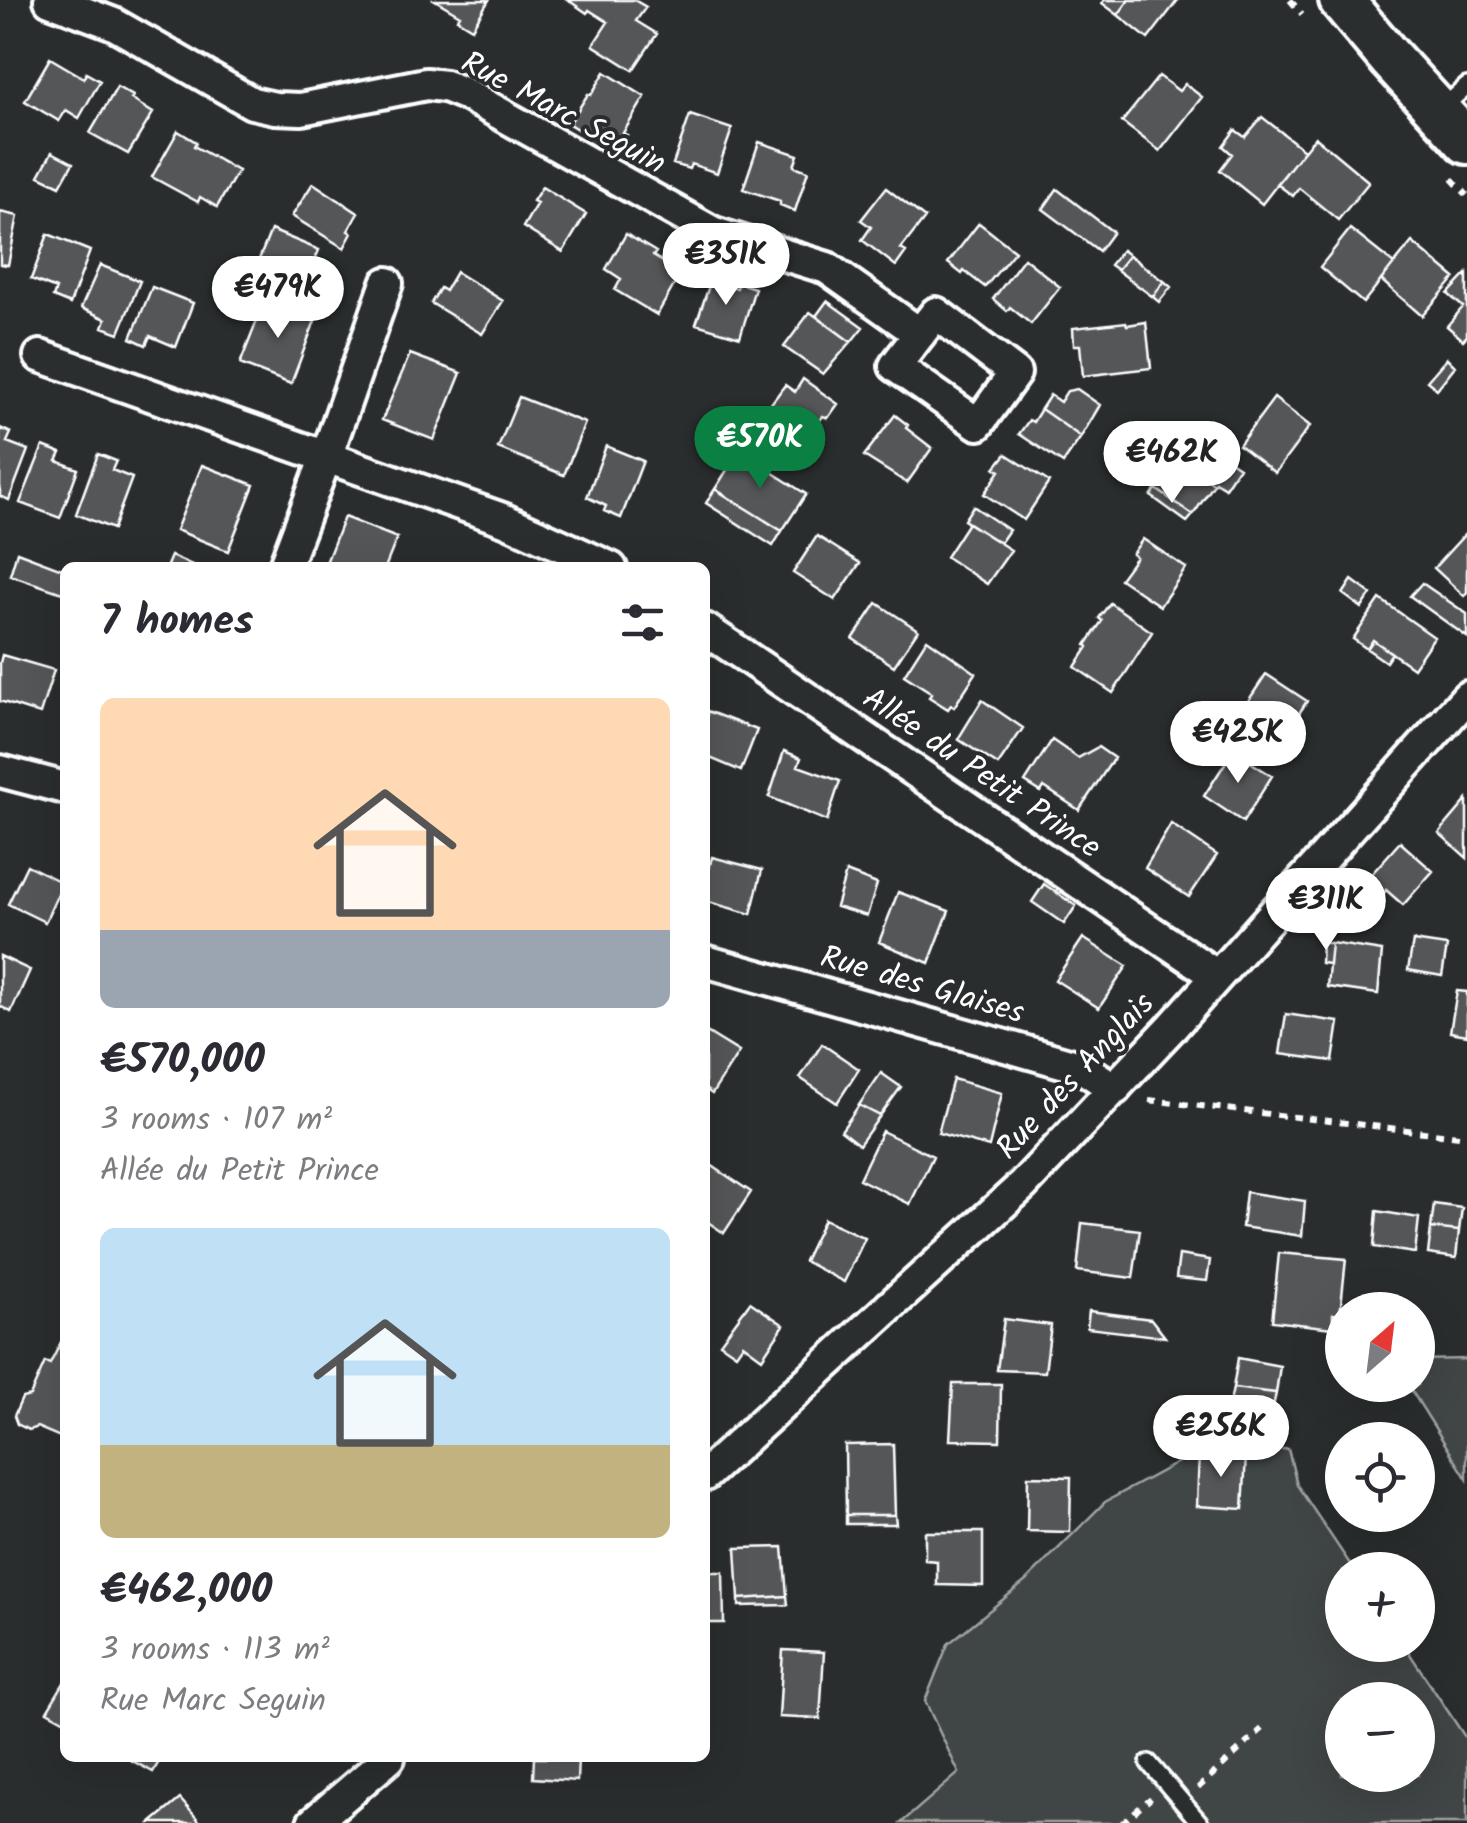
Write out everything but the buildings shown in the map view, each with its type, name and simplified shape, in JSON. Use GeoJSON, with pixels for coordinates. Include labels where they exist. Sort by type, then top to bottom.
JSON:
{"type":"FeatureCollection","features":[{"type":"Feature","properties":{"kind":"main road"},"geometry":{"type":"LineString","coordinates":[[1341,0],[1452,99],[1467,142]]}},
{"type":"Feature","properties":{"kind":"street","name":"Rue Marc Seguin"},"geometry":{"type":"LineString","coordinates":[[50,0],[114,24],[252,103],[301,110],[412,86],[444,86],[465,94],[714,233],[827,268],[920,334]]}},
{"type":"Feature","properties":{"kind":"street"},"geometry":{"type":"LineString","coordinates":[[286,562],[387,284]]}},
{"type":"Feature","properties":{"kind":"street"},"geometry":{"type":"LineString","coordinates":[[40,356],[504,520],[598,562]]}},
{"type":"Feature","properties":{"kind":"street","name":"Allée du Petit Prince"},"geometry":{"type":"LineString","coordinates":[[710,631],[1217,976]]}},
{"type":"Feature","properties":{"kind":"street","name":"Rue des Anglais"},"geometry":{"type":"LineString","coordinates":[[710,1470],[1022,1185],[1115,1089],[1467,697]]}},
{"type":"Feature","properties":{"kind":"street"},"geometry":{"type":"LineString","coordinates":[[0,771],[60,787]]}},
{"type":"Feature","properties":{"kind":"street","name":"Rue des Glaises"},"geometry":{"type":"LineString","coordinates":[[710,962],[1083,1068],[1115,1089]]}},
{"type":"Feature","properties":{"kind":"street"},"geometry":{"type":"LineString","coordinates":[[313,1823],[384,1762]]}},
{"type":"Feature","properties":{"kind":"lane"},"geometry":{"type":"LineString","coordinates":[[1149,1763],[1200,1823]]}},
{"type":"Feature","properties":{"kind":"path"},"geometry":{"type":"LineString","coordinates":[[1115,1089],[1156,1102],[1467,1137]]}},
{"type":"Feature","properties":{"kind":"path"},"geometry":{"type":"LineString","coordinates":[[1182,1802],[1262,1729]]}},
{"type":"Feature","properties":{"kind":"path"},"geometry":{"type":"LineString","coordinates":[[1122,1823],[1167,1784]]}},
{"type":"Feature","properties":{"kind":"shaded area"},"geometry":{"type":"Polygon","coordinates":[[[1467,1359],[1467,1479],[1435,1422],[1419,1402],[1435,1402],[1435,1360],[1467,1359]]]}},
{"type":"Feature","properties":{"kind":"shaded area"},"geometry":{"type":"Polygon","coordinates":[[[1288,1449],[1297,1485],[1342,1552],[1325,1552],[1325,1662],[1415,1662],[1429,1682],[1325,1682],[1325,1792],[1435,1792],[1435,1692],[1467,1740],[1467,1823],[901,1823],[959,1773],[925,1701],[948,1644],[1027,1580],[1105,1502],[1199,1451],[1288,1449]]]}}]}
